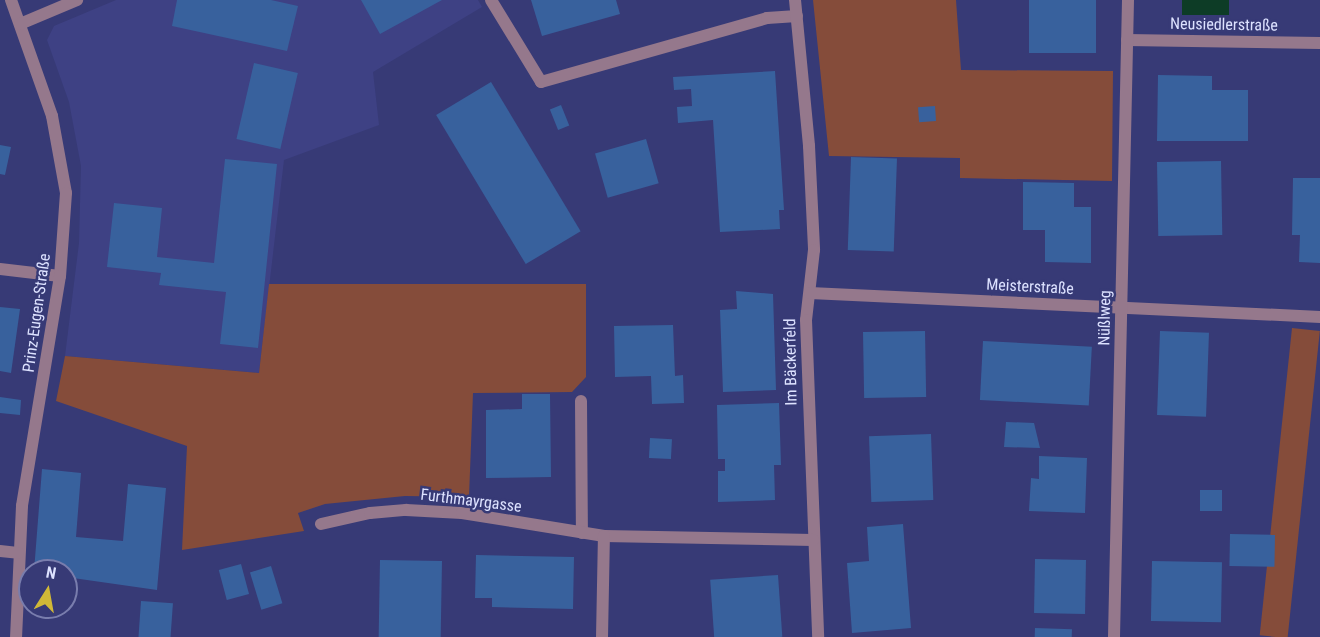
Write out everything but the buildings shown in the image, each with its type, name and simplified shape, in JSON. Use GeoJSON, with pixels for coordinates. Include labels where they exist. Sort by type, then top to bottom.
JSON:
{"type":"FeatureCollection","features":[{"type":"Feature","properties":{"kind":"street","name":"Prinz-Eugen-Straße"},"geometry":{"type":"LineString","coordinates":[[11,0],[60,144],[66,193],[60,276],[30,456],[18,553],[16,637]]}},
{"type":"Feature","properties":{"kind":"street"},"geometry":{"type":"LineString","coordinates":[[20,24],[77,0]]}},
{"type":"Feature","properties":{"kind":"street"},"geometry":{"type":"LineString","coordinates":[[491,0],[541,82],[767,18],[797,16]]}},
{"type":"Feature","properties":{"kind":"street","name":"Im Bäckerfeld"},"geometry":{"type":"LineString","coordinates":[[795,0],[811,179],[814,263],[806,320],[818,637]]}},
{"type":"Feature","properties":{"kind":"street","name":"Nüßlweg"},"geometry":{"type":"LineString","coordinates":[[1114,637],[1128,0]]}},
{"type":"Feature","properties":{"kind":"street","name":"Neusiedlerstraße"},"geometry":{"type":"LineString","coordinates":[[1127,40],[1320,43]]}},
{"type":"Feature","properties":{"kind":"street"},"geometry":{"type":"LineString","coordinates":[[0,269],[60,276]]}},
{"type":"Feature","properties":{"kind":"street","name":"Meisterstraße"},"geometry":{"type":"LineString","coordinates":[[810,293],[1320,317]]}},
{"type":"Feature","properties":{"kind":"street"},"geometry":{"type":"LineString","coordinates":[[581,400],[582,532]]}},
{"type":"Feature","properties":{"kind":"street","name":"Furthmayrgasse"},"geometry":{"type":"LineString","coordinates":[[321,524],[370,513],[406,510],[462,513],[604,536],[813,540]]}},
{"type":"Feature","properties":{"kind":"street"},"geometry":{"type":"LineString","coordinates":[[602,637],[604,536]]}},
{"type":"Feature","properties":{"kind":"street"},"geometry":{"type":"LineString","coordinates":[[0,551],[18,553]]}},
{"type":"Feature","properties":{"kind":"shaded area"},"geometry":{"type":"Polygon","coordinates":[[[116,0],[478,0],[482,7],[373,72],[379,125],[284,160],[259,373],[65,356],[79,243],[81,166],[69,102],[47,40],[54,26],[116,0]]]}},
{"type":"Feature","properties":{"kind":"shaded area"},"geometry":{"type":"Polygon","coordinates":[[[813,0],[956,0],[961,70],[1113,71],[1112,181],[960,178],[960,158],[829,156],[813,0]]]}},
{"type":"Feature","properties":{"kind":"shaded area"},"geometry":{"type":"Polygon","coordinates":[[[1182,0],[1229,0],[1229,15],[1182,15],[1182,0]]]}},
{"type":"Feature","properties":{"kind":"shaded area"},"geometry":{"type":"Polygon","coordinates":[[[269,284],[586,284],[586,377],[572,392],[473,393],[469,497],[405,496],[325,504],[298,513],[304,531],[182,550],[187,446],[56,401],[65,356],[259,373],[269,284]]]}},
{"type":"Feature","properties":{"kind":"shaded area"},"geometry":{"type":"Polygon","coordinates":[[[1292,328],[1320,331],[1288,637],[1260,635],[1292,328]]]}}]}
